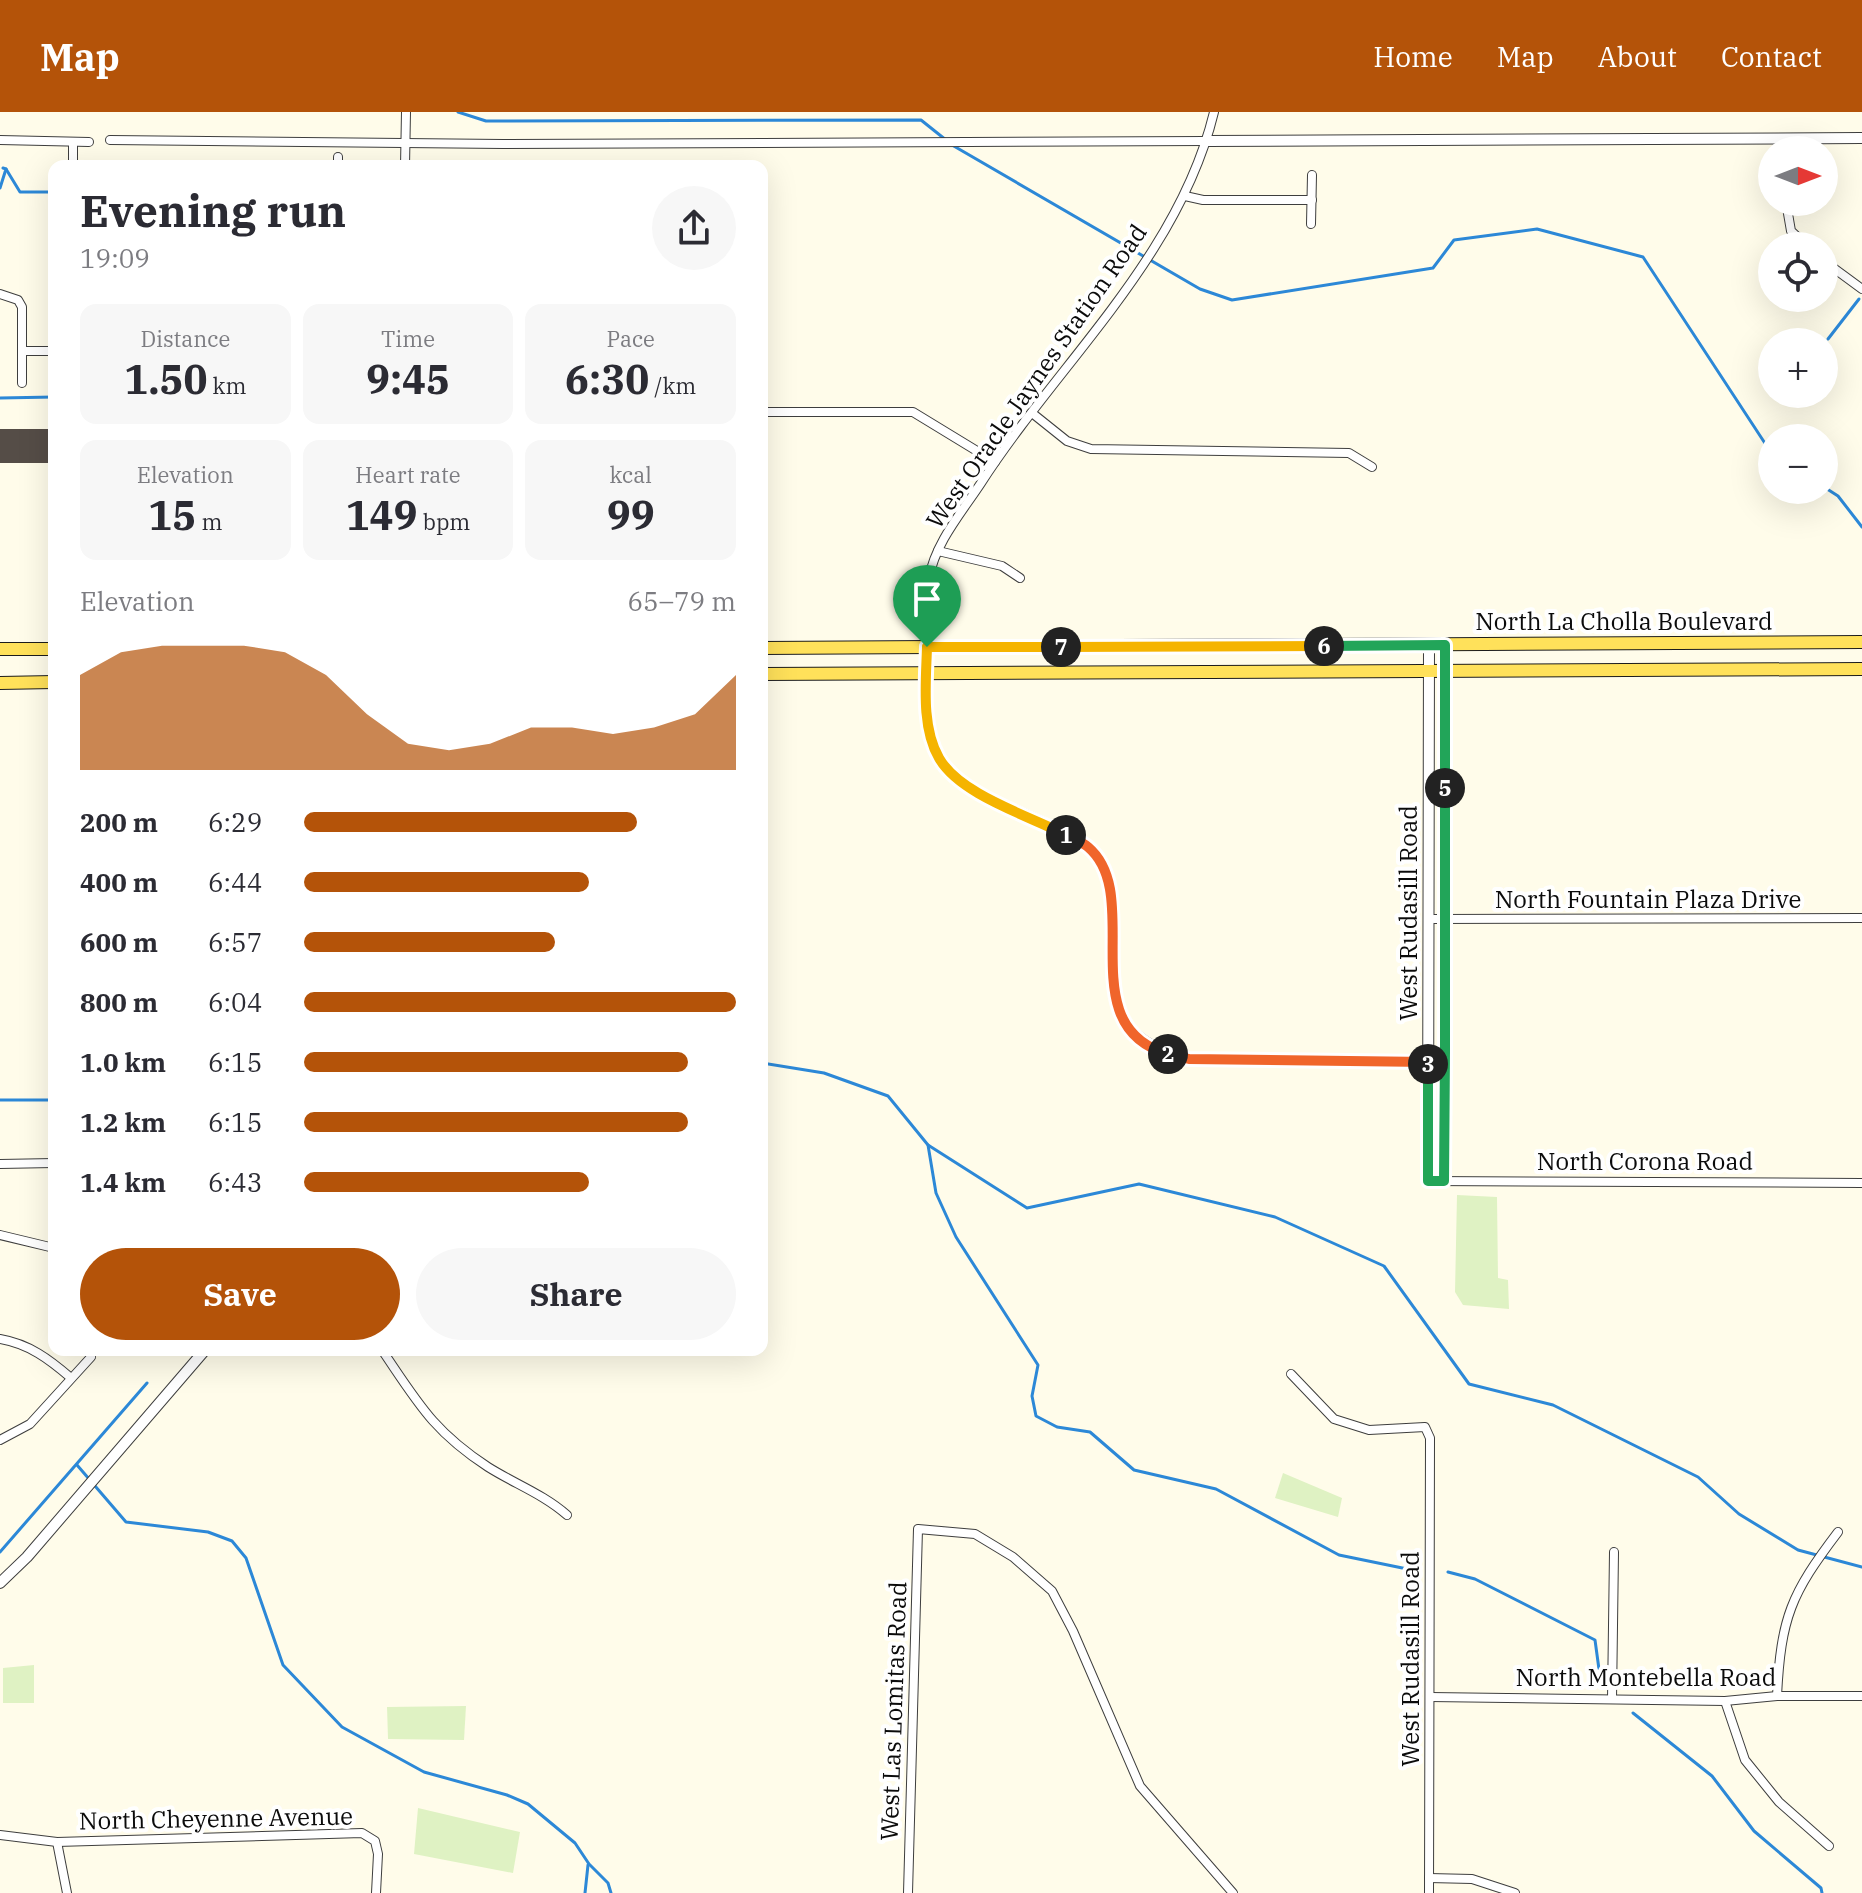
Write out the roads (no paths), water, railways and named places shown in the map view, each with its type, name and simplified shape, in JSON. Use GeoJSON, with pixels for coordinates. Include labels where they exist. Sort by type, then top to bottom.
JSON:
{"type":"FeatureCollection","features":[{"type":"Feature","properties":{"kind":"main road","name":"North La Cholla Boulevard"},"geometry":{"type":"LineString","coordinates":[[768,648],[1862,642]]}},
{"type":"Feature","properties":{"kind":"main road"},"geometry":{"type":"LineString","coordinates":[[0,649],[48,649]]}},
{"type":"Feature","properties":{"kind":"main road","name":"North La Cholla Boulevard"},"geometry":{"type":"LineString","coordinates":[[768,674],[1862,669]]}},
{"type":"Feature","properties":{"kind":"main road"},"geometry":{"type":"LineString","coordinates":[[0,683],[48,682]]}},
{"type":"Feature","properties":{"kind":"street"},"geometry":{"type":"LineString","coordinates":[[405,160],[406,112]]}},
{"type":"Feature","properties":{"kind":"street","name":"West Oracle Jaynes Station Road"},"geometry":{"type":"LineString","coordinates":[[1214,112],[1207,141],[1185,196],[1113,307],[995,462],[938,551],[929,578],[928,723],[940,762],[980,794],[1088,847],[1101,863],[1109,882],[1113,992],[1135,1035],[1162,1052],[1189,1059],[1431,1062]]}},
{"type":"Feature","properties":{"kind":"street"},"geometry":{"type":"LineString","coordinates":[[110,140],[406,143],[1862,138]]}},
{"type":"Feature","properties":{"kind":"street"},"geometry":{"type":"LineString","coordinates":[[0,140],[89,142]]}},
{"type":"Feature","properties":{"kind":"street"},"geometry":{"type":"LineString","coordinates":[[73,142],[73,160]]}},
{"type":"Feature","properties":{"kind":"street"},"geometry":{"type":"LineString","coordinates":[[1311,224],[1312,175]]}},
{"type":"Feature","properties":{"kind":"street"},"geometry":{"type":"LineString","coordinates":[[1185,196],[1203,200],[1312,200]]}},
{"type":"Feature","properties":{"kind":"street"},"geometry":{"type":"LineString","coordinates":[[1838,271],[1862,289]]}},
{"type":"Feature","properties":{"kind":"street"},"geometry":{"type":"LineString","coordinates":[[0,294],[21,303],[22,383]]}},
{"type":"Feature","properties":{"kind":"street"},"geometry":{"type":"LineString","coordinates":[[22,351],[48,351]]}},
{"type":"Feature","properties":{"kind":"street"},"geometry":{"type":"LineString","coordinates":[[768,412],[913,412],[995,462]]}},
{"type":"Feature","properties":{"kind":"street"},"geometry":{"type":"LineString","coordinates":[[1032,413],[1067,441],[1091,449],[1349,453],[1372,467]]}},
{"type":"Feature","properties":{"kind":"street"},"geometry":{"type":"LineString","coordinates":[[938,551],[978,558],[1002,566],[1020,578]]}},
{"type":"Feature","properties":{"kind":"street","name":"West Rudasill Road"},"geometry":{"type":"LineString","coordinates":[[1428,1181],[1431,1062],[1429,645]]}},
{"type":"Feature","properties":{"kind":"street","name":"West Rudasill Road"},"geometry":{"type":"LineString","coordinates":[[1444,1181],[1440,919],[1445,645]]}},
{"type":"Feature","properties":{"kind":"street","name":"North Fountain Plaza Drive"},"geometry":{"type":"LineString","coordinates":[[1440,919],[1862,918]]}},
{"type":"Feature","properties":{"kind":"street"},"geometry":{"type":"LineString","coordinates":[[0,1164],[48,1163]]}},
{"type":"Feature","properties":{"kind":"street","name":"North Corona Road"},"geometry":{"type":"LineString","coordinates":[[1428,1181],[1862,1183]]}},
{"type":"Feature","properties":{"kind":"street"},"geometry":{"type":"LineString","coordinates":[[0,1235],[48,1247]]}},
{"type":"Feature","properties":{"kind":"street"},"geometry":{"type":"LineString","coordinates":[[0,1339],[41,1354],[71,1378]]}},
{"type":"Feature","properties":{"kind":"street"},"geometry":{"type":"LineString","coordinates":[[0,1583],[27,1557],[200,1356]]}},
{"type":"Feature","properties":{"kind":"street"},"geometry":{"type":"LineString","coordinates":[[386,1356],[417,1405],[455,1443],[491,1468],[549,1499],[567,1515]]}},
{"type":"Feature","properties":{"kind":"street"},"geometry":{"type":"LineString","coordinates":[[0,1440],[30,1424],[91,1357]]}},
{"type":"Feature","properties":{"kind":"street","name":"West Rudasill Road"},"geometry":{"type":"LineString","coordinates":[[1291,1374],[1334,1419],[1369,1430],[1425,1427],[1430,1438],[1429,1893]]}},
{"type":"Feature","properties":{"kind":"street","name":"West Las Lomitas Road"},"geometry":{"type":"LineString","coordinates":[[908,1893],[918,1529],[975,1534],[1013,1557],[1052,1591],[1073,1631],[1140,1786],[1233,1893]]}},
{"type":"Feature","properties":{"kind":"street"},"geometry":{"type":"LineString","coordinates":[[1777,1696],[1780,1648],[1789,1607],[1811,1568],[1838,1532]]}},
{"type":"Feature","properties":{"kind":"street"},"geometry":{"type":"LineString","coordinates":[[1612,1699],[1614,1552]]}},
{"type":"Feature","properties":{"kind":"street","name":"North Montebella Road"},"geometry":{"type":"LineString","coordinates":[[1430,1697],[1725,1701],[1777,1696],[1862,1696]]}},
{"type":"Feature","properties":{"kind":"street"},"geometry":{"type":"LineString","coordinates":[[1725,1701],[1745,1760],[1779,1802],[1829,1846]]}},
{"type":"Feature","properties":{"kind":"street","name":"North Cheyenne Avenue"},"geometry":{"type":"LineString","coordinates":[[0,1835],[57,1842],[362,1833],[375,1841],[378,1854],[376,1893]]}},
{"type":"Feature","properties":{"kind":"street"},"geometry":{"type":"LineString","coordinates":[[57,1842],[67,1893]]}},
{"type":"Feature","properties":{"kind":"street"},"geometry":{"type":"LineString","coordinates":[[1429,1878],[1472,1879],[1515,1893]]}},
{"type":"Feature","properties":{"kind":"waterway"},"geometry":{"type":"LineString","coordinates":[[458,112],[486,121],[921,120],[946,140]]}},
{"type":"Feature","properties":{"kind":"waterway"},"geometry":{"type":"LineString","coordinates":[[952,145],[1200,289],[1232,300],[1433,268],[1454,240],[1537,229],[1643,257],[1758,433]]}},
{"type":"Feature","properties":{"kind":"waterway"},"geometry":{"type":"LineString","coordinates":[[0,188],[6,169],[3,168]]}},
{"type":"Feature","properties":{"kind":"waterway"},"geometry":{"type":"LineString","coordinates":[[6,169],[20,192],[48,192]]}},
{"type":"Feature","properties":{"kind":"waterway"},"geometry":{"type":"LineString","coordinates":[[1837,328],[1859,299]]}},
{"type":"Feature","properties":{"kind":"waterway"},"geometry":{"type":"LineString","coordinates":[[0,398],[48,397]]}},
{"type":"Feature","properties":{"kind":"waterway"},"geometry":{"type":"LineString","coordinates":[[1838,496],[1862,527]]}},
{"type":"Feature","properties":{"kind":"waterway"},"geometry":{"type":"LineString","coordinates":[[768,1064],[824,1073],[888,1096],[928,1145],[936,1193],[956,1237],[1038,1365],[1032,1396],[1036,1416],[1057,1427],[1090,1432],[1134,1470],[1216,1489],[1339,1555],[1417,1571]]}},
{"type":"Feature","properties":{"kind":"waterway"},"geometry":{"type":"LineString","coordinates":[[0,1100],[48,1100]]}},
{"type":"Feature","properties":{"kind":"waterway"},"geometry":{"type":"LineString","coordinates":[[928,1145],[1027,1208],[1139,1184],[1275,1217],[1384,1266],[1469,1384],[1553,1405],[1698,1477],[1739,1514],[1798,1550],[1862,1567]]}},
{"type":"Feature","properties":{"kind":"waterway"},"geometry":{"type":"LineString","coordinates":[[0,1552],[147,1383]]}},
{"type":"Feature","properties":{"kind":"waterway"},"geometry":{"type":"LineString","coordinates":[[77,1465],[126,1522],[208,1532],[232,1541],[246,1558],[283,1665],[342,1727],[424,1772],[507,1795],[528,1804],[575,1843],[589,1864],[608,1883],[611,1893]]}},
{"type":"Feature","properties":{"kind":"waterway"},"geometry":{"type":"LineString","coordinates":[[1448,1572],[1475,1579],[1595,1640],[1601,1684]]}},
{"type":"Feature","properties":{"kind":"waterway"},"geometry":{"type":"LineString","coordinates":[[1633,1713],[1712,1776],[1754,1831],[1821,1888],[1822,1893]]}},
{"type":"Feature","properties":{"kind":"waterway"},"geometry":{"type":"LineString","coordinates":[[585,1893],[588,1865]]}}]}
